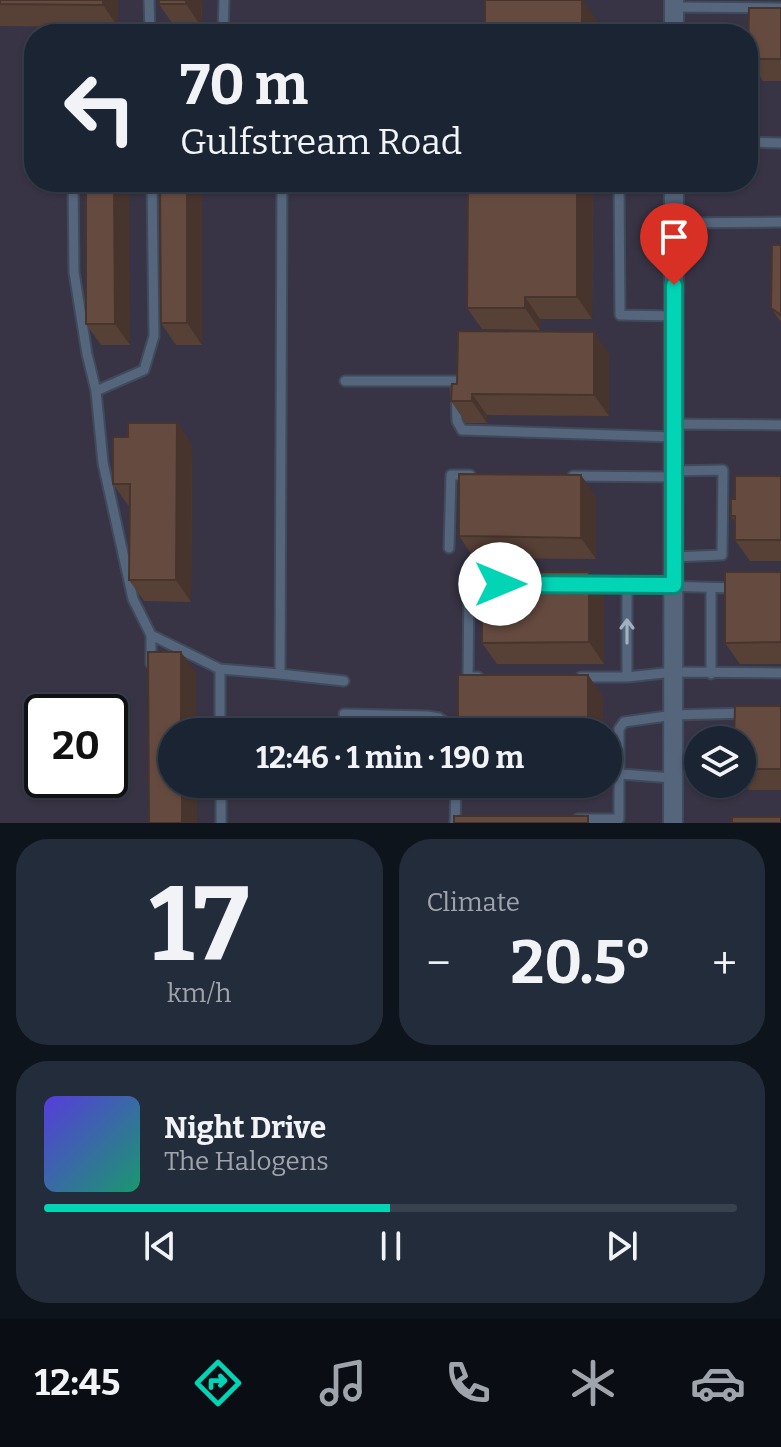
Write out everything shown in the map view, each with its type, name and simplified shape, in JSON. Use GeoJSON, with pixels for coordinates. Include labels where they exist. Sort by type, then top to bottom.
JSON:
{"type":"FeatureCollection","features":[{"type":"Feature","properties":{"kind":"street"},"geometry":{"type":"LineString","coordinates":[[674,3],[674,24]]}},
{"type":"Feature","properties":{"kind":"street"},"geometry":{"type":"LineString","coordinates":[[673,823],[674,192]]}},
{"type":"Feature","properties":{"kind":"lane"},"geometry":{"type":"LineString","coordinates":[[149,0],[150,24]]}},
{"type":"Feature","properties":{"kind":"lane"},"geometry":{"type":"LineString","coordinates":[[223,24],[224,0]]}},
{"type":"Feature","properties":{"kind":"lane"},"geometry":{"type":"LineString","coordinates":[[674,3],[781,8]]}},
{"type":"Feature","properties":{"kind":"lane"},"geometry":{"type":"LineString","coordinates":[[758,142],[781,143]]}},
{"type":"Feature","properties":{"kind":"lane"},"geometry":{"type":"LineString","coordinates":[[73,192],[74,272],[96,391],[103,463],[133,599],[151,635],[152,681]]}},
{"type":"Feature","properties":{"kind":"lane"},"geometry":{"type":"LineString","coordinates":[[96,391],[144,370],[154,336],[152,192]]}},
{"type":"Feature","properties":{"kind":"lane"},"geometry":{"type":"LineString","coordinates":[[280,674],[282,192]]}},
{"type":"Feature","properties":{"kind":"lane"},"geometry":{"type":"LineString","coordinates":[[619,192],[620,315],[674,316]]}},
{"type":"Feature","properties":{"kind":"lane"},"geometry":{"type":"LineString","coordinates":[[674,223],[781,222]]}},
{"type":"Feature","properties":{"kind":"lane"},"geometry":{"type":"LineString","coordinates":[[345,381],[456,381],[457,421],[462,430],[674,430],[781,425]]}},
{"type":"Feature","properties":{"kind":"lane"},"geometry":{"type":"LineString","coordinates":[[562,476],[723,470],[722,555],[674,557]]}},
{"type":"Feature","properties":{"kind":"lane"},"geometry":{"type":"LineString","coordinates":[[449,548],[451,475],[482,476]]}},
{"type":"Feature","properties":{"kind":"lane"},"geometry":{"type":"LineString","coordinates":[[483,677],[468,677],[469,584],[500,584]]}},
{"type":"Feature","properties":{"kind":"lane"},"geometry":{"type":"LineString","coordinates":[[579,584],[753,588]]}},
{"type":"Feature","properties":{"kind":"lane"},"geometry":{"type":"LineString","coordinates":[[627,584],[627,677]]}},
{"type":"Feature","properties":{"kind":"lane"},"geometry":{"type":"LineString","coordinates":[[711,588],[711,674]]}},
{"type":"Feature","properties":{"kind":"lane"},"geometry":{"type":"LineString","coordinates":[[151,635],[220,669],[344,681]]}},
{"type":"Feature","properties":{"kind":"lane"},"geometry":{"type":"LineString","coordinates":[[220,669],[220,718]]}},
{"type":"Feature","properties":{"kind":"lane"},"geometry":{"type":"LineString","coordinates":[[563,677],[627,677],[674,672],[781,673]]}},
{"type":"Feature","properties":{"kind":"lane"},"geometry":{"type":"LineString","coordinates":[[622,725],[674,715],[750,713]]}},
{"type":"Feature","properties":{"kind":"lane"},"geometry":{"type":"LineString","coordinates":[[344,714],[439,718]]}},
{"type":"Feature","properties":{"kind":"lane"},"geometry":{"type":"LineString","coordinates":[[622,774],[673,778]]}},
{"type":"Feature","properties":{"kind":"lane"},"geometry":{"type":"LineString","coordinates":[[221,798],[221,823]]}},
{"type":"Feature","properties":{"kind":"lane"},"geometry":{"type":"LineString","coordinates":[[456,798],[455,821],[470,819]]}},
{"type":"Feature","properties":{"kind":"lane"},"geometry":{"type":"LineString","coordinates":[[574,819],[622,821],[618,798]]}},
{"type":"Feature","properties":{"kind":"shaded area"},"geometry":{"type":"Polygon","coordinates":[[[0,0],[781,0],[781,823],[0,823],[0,0]]]}},
{"type":"Feature","properties":{"kind":"building"},"geometry":{"type":"Polygon","coordinates":[[[0,0],[103,0],[103,5],[0,4],[0,0]]]}},
{"type":"Feature","properties":{"kind":"building"},"geometry":{"type":"Polygon","coordinates":[[[159,0],[186,0],[186,4],[159,4],[159,0]]]}},
{"type":"Feature","properties":{"kind":"building"},"geometry":{"type":"Polygon","coordinates":[[[485,0],[582,0],[582,24],[485,24],[485,0]]]}},
{"type":"Feature","properties":{"kind":"building"},"geometry":{"type":"Polygon","coordinates":[[[749,8],[781,8],[781,59],[758,59],[758,24],[749,24],[749,8]]]}},
{"type":"Feature","properties":{"kind":"building"},"geometry":{"type":"Polygon","coordinates":[[[86,192],[114,192],[115,324],[86,324],[86,192]]]}},
{"type":"Feature","properties":{"kind":"building"},"geometry":{"type":"Polygon","coordinates":[[[160,192],[187,192],[187,323],[161,323],[160,192]]]}},
{"type":"Feature","properties":{"kind":"building"},"geometry":{"type":"Polygon","coordinates":[[[468,192],[577,192],[577,297],[525,297],[525,308],[467,308],[468,192]]]}},
{"type":"Feature","properties":{"kind":"building"},"geometry":{"type":"Polygon","coordinates":[[[772,245],[781,245],[781,315],[771,308],[772,245]]]}},
{"type":"Feature","properties":{"kind":"building"},"geometry":{"type":"Polygon","coordinates":[[[458,331],[594,332],[594,395],[472,394],[472,401],[451,401],[452,384],[457,384],[458,331]]]}},
{"type":"Feature","properties":{"kind":"building"},"geometry":{"type":"Polygon","coordinates":[[[128,423],[177,423],[176,580],[129,580],[130,484],[113,484],[113,437],[128,437],[128,423]]]}},
{"type":"Feature","properties":{"kind":"building"},"geometry":{"type":"Polygon","coordinates":[[[459,474],[581,475],[581,538],[459,536],[459,474]]]}},
{"type":"Feature","properties":{"kind":"building"},"geometry":{"type":"Polygon","coordinates":[[[735,476],[781,476],[781,540],[735,540],[731,499],[735,499],[735,476]]]}},
{"type":"Feature","properties":{"kind":"building"},"geometry":{"type":"Polygon","coordinates":[[[482,572],[589,572],[589,642],[482,643],[482,572]]]}},
{"type":"Feature","properties":{"kind":"building"},"geometry":{"type":"Polygon","coordinates":[[[725,572],[781,572],[781,642],[725,643],[725,572]]]}},
{"type":"Feature","properties":{"kind":"building"},"geometry":{"type":"Polygon","coordinates":[[[148,652],[181,652],[181,718],[158,718],[158,798],[182,798],[182,823],[149,823],[148,652]]]}},
{"type":"Feature","properties":{"kind":"building"},"geometry":{"type":"Polygon","coordinates":[[[458,675],[588,675],[588,718],[458,718],[458,675]]]}},
{"type":"Feature","properties":{"kind":"building"},"geometry":{"type":"Polygon","coordinates":[[[735,706],[781,706],[781,769],[756,769],[756,726],[734,726],[735,706]]]}},
{"type":"Feature","properties":{"kind":"building"},"geometry":{"type":"Polygon","coordinates":[[[454,816],[588,816],[588,823],[454,823],[454,816]]]}},
{"type":"Feature","properties":{"kind":"building"},"geometry":{"type":"Polygon","coordinates":[[[732,817],[781,817],[781,823],[732,823],[732,817]]]}},
{"type":"Feature","properties":{"kind":"route"},"geometry":{"type":"LineString","coordinates":[[500,584],[674,585],[674,285]]}}]}
